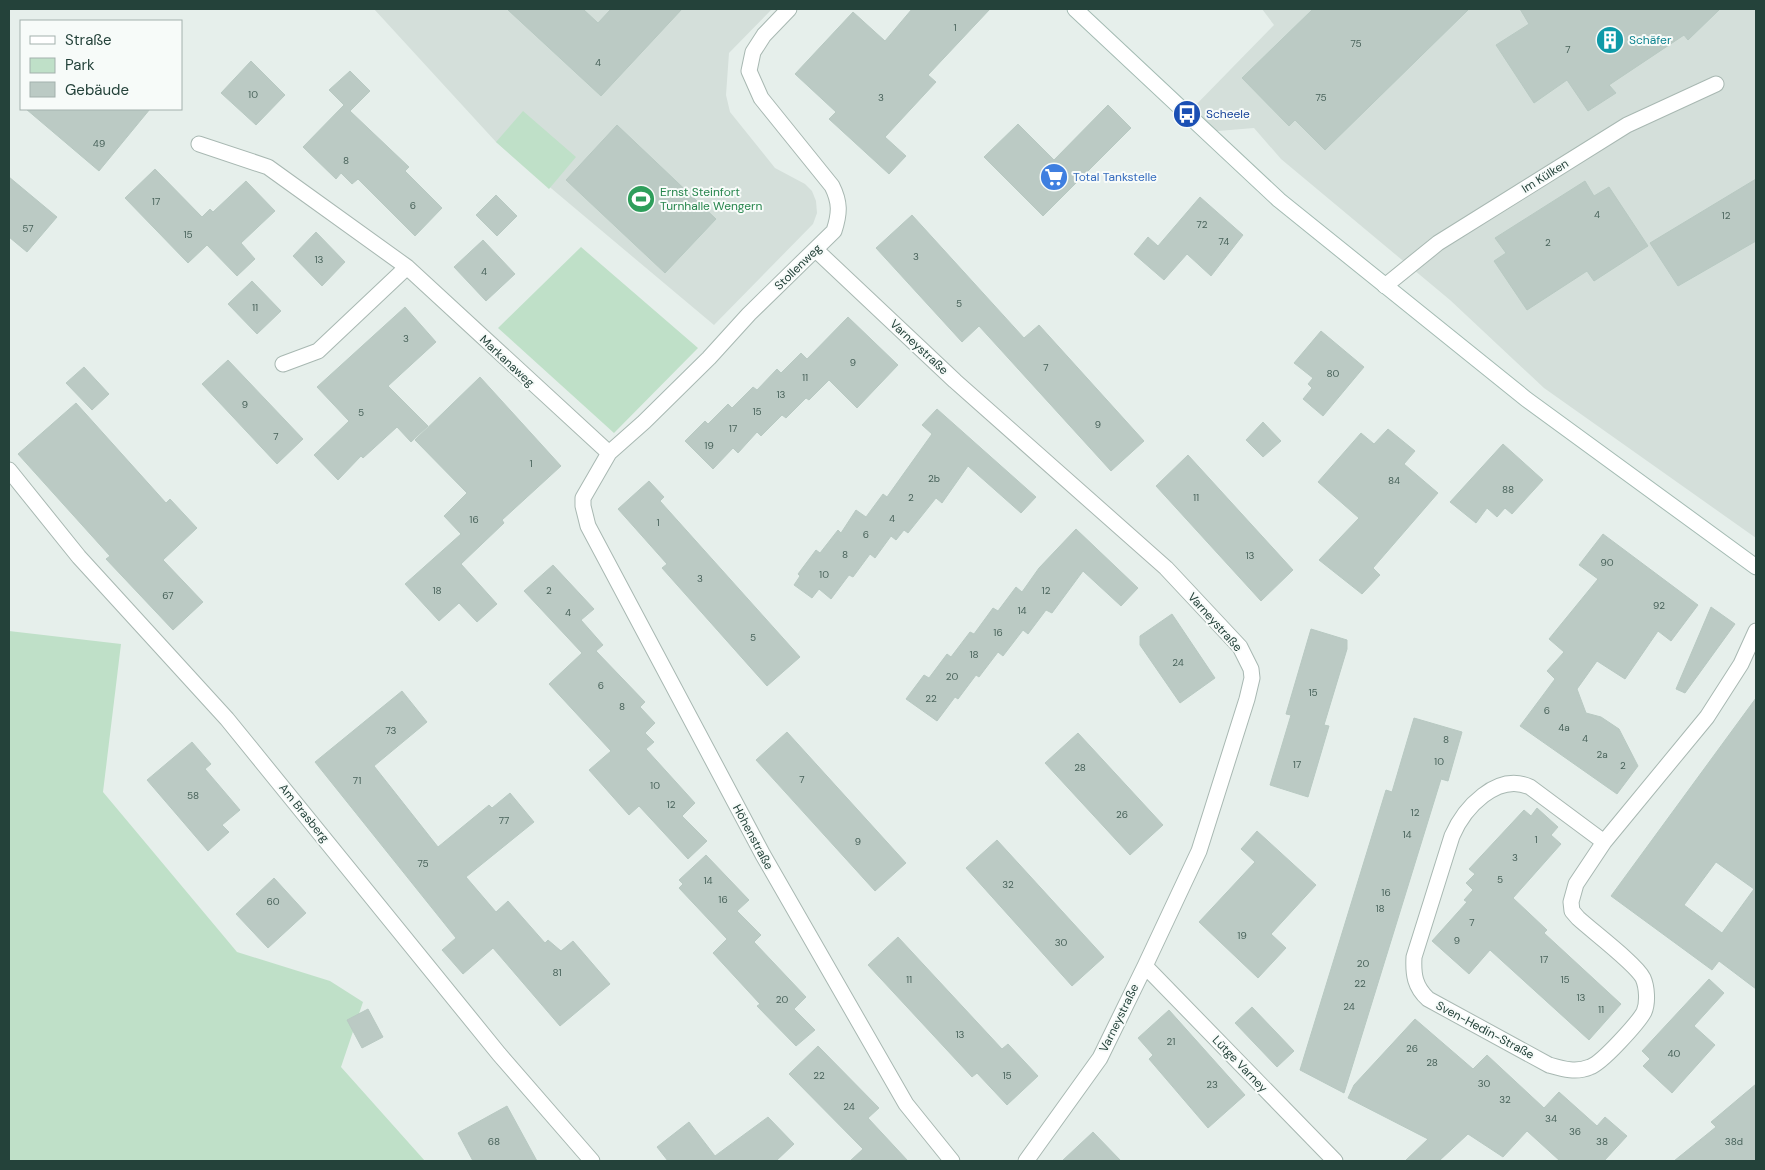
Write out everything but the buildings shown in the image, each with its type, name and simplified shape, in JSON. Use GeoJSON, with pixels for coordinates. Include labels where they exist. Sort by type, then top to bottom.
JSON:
{"type":"FeatureCollection","features":[{"type":"Feature","properties":{"kind":"street","name":"Stollenweg"},"geometry":{"type":"LineString","coordinates":[[583,498],[609,453],[644,422],[709,358],[749,314],[834,231],[839,215],[838,198],[832,186],[761,98],[749,71],[753,52],[764,36],[789,9]]}},
{"type":"Feature","properties":{"kind":"street"},"geometry":{"type":"LineString","coordinates":[[1075,9],[1279,200],[1526,399],[1756,567]]}},
{"type":"Feature","properties":{"kind":"street","name":"Im Külken"},"geometry":{"type":"LineString","coordinates":[[1385,286],[1438,243],[1627,125],[1716,84]]}},
{"type":"Feature","properties":{"kind":"street","name":"Markanaweg"},"geometry":{"type":"LineString","coordinates":[[199,144],[268,167],[407,267],[609,453]]}},
{"type":"Feature","properties":{"kind":"street","name":"Varneystraße"},"geometry":{"type":"LineString","coordinates":[[816,250],[954,381],[1166,568],[1234,641],[1248,663],[1252,678],[1199,851],[1100,1058],[1026,1161]]}},
{"type":"Feature","properties":{"kind":"street"},"geometry":{"type":"LineString","coordinates":[[283,364],[318,350],[407,267]]}},
{"type":"Feature","properties":{"kind":"street","name":"Am Brasberg"},"geometry":{"type":"LineString","coordinates":[[9,470],[80,557],[227,719],[499,1054],[592,1161]]}},
{"type":"Feature","properties":{"kind":"street","name":"Höhenstraße"},"geometry":{"type":"LineString","coordinates":[[583,498],[588,526],[762,855],[906,1104],[952,1161]]}},
{"type":"Feature","properties":{"kind":"street","name":"Sven-Hedin-Straße"},"geometry":{"type":"LineString","coordinates":[[1604,842],[1530,786],[1521,783],[1507,783],[1486,792],[1457,825],[1452,836],[1414,957],[1414,976],[1421,993],[1428,999],[1549,1065],[1573,1070],[1590,1067],[1599,1063],[1643,1014],[1646,1004],[1646,993],[1640,975],[1572,910],[1571,902],[1576,884],[1604,842],[1707,717],[1740,664],[1756,632]]}},
{"type":"Feature","properties":{"kind":"street","name":"Lütge Varney"},"geometry":{"type":"LineString","coordinates":[[1145,966],[1336,1161]]}},
{"type":"Feature","properties":{"kind":"shaded area"},"geometry":{"type":"Polygon","coordinates":[[[374,9],[772,9],[729,53],[726,95],[730,112],[775,168],[805,184],[812,191],[816,201],[817,213],[813,224],[714,325],[496,142],[374,9]]]}},
{"type":"Feature","properties":{"kind":"shaded area"},"geometry":{"type":"Polygon","coordinates":[[[1262,9],[1756,9],[1756,538],[1544,388],[1450,300],[1281,159],[1254,128],[1206,132],[1187,114],[1274,25],[1262,9]]]}},
{"type":"Feature","properties":{"kind":"green space"},"geometry":{"type":"Polygon","coordinates":[[[523,111],[576,157],[549,189],[496,142],[523,111]]]}},
{"type":"Feature","properties":{"kind":"green space"},"geometry":{"type":"Polygon","coordinates":[[[581,247],[698,348],[614,433],[498,328],[581,247]]]}},
{"type":"Feature","properties":{"kind":"green space"},"geometry":{"type":"Polygon","coordinates":[[[9,631],[121,644],[103,792],[237,952],[330,981],[363,1002],[341,1067],[425,1161],[9,1161],[9,631]]]}},
{"type":"Feature","properties":{"kind":"place","name":"Schäfer"},"geometry":{"type":"Point","coordinates":[1610,40]}},
{"type":"Feature","properties":{"kind":"place","name":"Scheele"},"geometry":{"type":"Point","coordinates":[1187,114]}},
{"type":"Feature","properties":{"kind":"place","name":"Total Tankstelle"},"geometry":{"type":"Point","coordinates":[1054,177]}},
{"type":"Feature","properties":{"kind":"place","name":"Ernst Steinfort Turnhalle Wengern"},"geometry":{"type":"Point","coordinates":[641,199]}}]}
